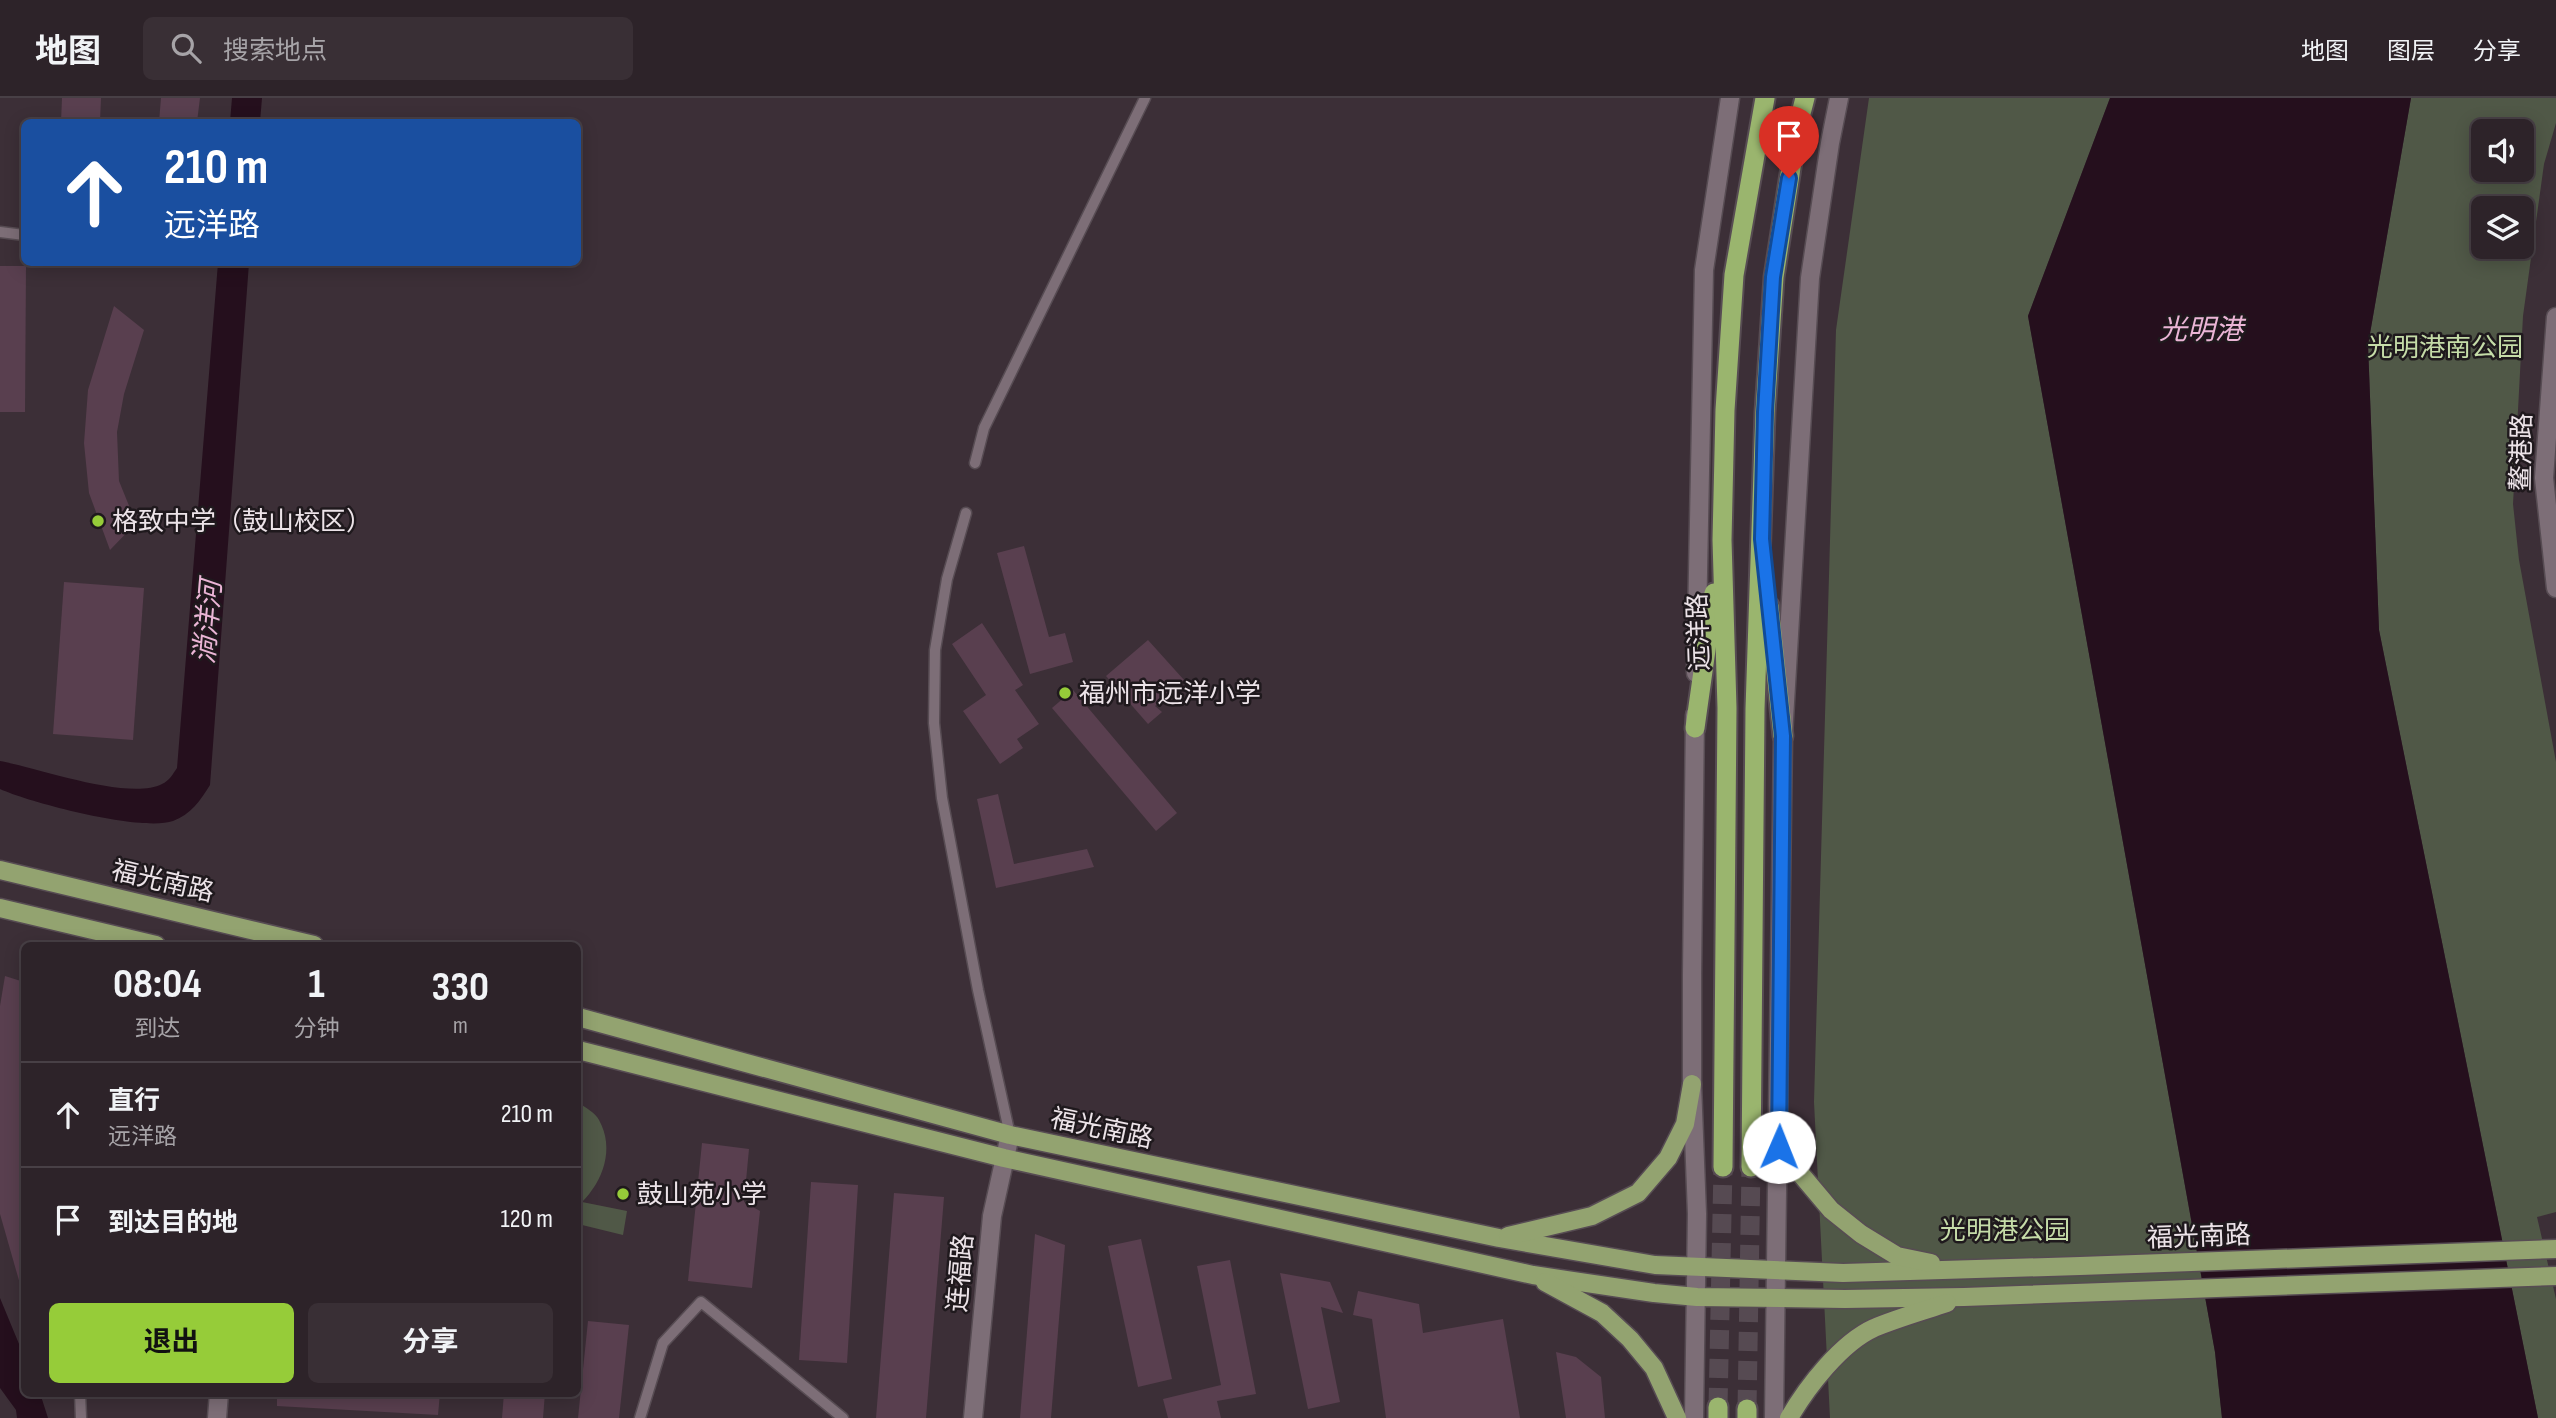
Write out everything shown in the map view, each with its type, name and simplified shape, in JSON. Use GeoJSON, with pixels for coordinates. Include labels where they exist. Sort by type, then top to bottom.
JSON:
{"type":"FeatureCollection","features":[{"type":"Feature","properties":{"kind":"highway","name":"远洋路"},"geometry":{"type":"LineString","coordinates":[[1723,1167],[1727,708],[1722,540],[1725,410],[1734,275],[1765,98]]}},
{"type":"Feature","properties":{"kind":"highway"},"geometry":{"type":"LineString","coordinates":[[1751,1167],[1755,709],[1765,412],[1773,277],[1797,129],[1805,98]]}},
{"type":"Feature","properties":{"kind":"highway"},"geometry":{"type":"LineString","coordinates":[[1762,539],[1783,736]]}},
{"type":"Feature","properties":{"kind":"highway"},"geometry":{"type":"LineString","coordinates":[[1695,728],[1722,540]]}},
{"type":"Feature","properties":{"kind":"main road"},"geometry":{"type":"LineString","coordinates":[[1693,1418],[1697,1214],[1692,1084],[1695,728],[1704,270],[1730,98]]}},
{"type":"Feature","properties":{"kind":"main road"},"geometry":{"type":"LineString","coordinates":[[1774,1418],[1783,736],[1810,278],[1839,98]]}},
{"type":"Feature","properties":{"kind":"main road","name":"鳌港路"},"geometry":{"type":"LineString","coordinates":[[2556,317],[2544,478],[2556,588]]}},
{"type":"Feature","properties":{"kind":"main road","name":"福光南路"},"geometry":{"type":"LineString","coordinates":[[0,870],[265,939],[290,942]]}},
{"type":"Feature","properties":{"kind":"main road"},"geometry":{"type":"LineString","coordinates":[[0,908],[143,942]]}},
{"type":"Feature","properties":{"kind":"main road","name":"福光南路"},"geometry":{"type":"LineString","coordinates":[[581,1018],[1010,1135],[1499,1238],[1623,1261],[1843,1273],[2550,1248]]}},
{"type":"Feature","properties":{"kind":"main road","name":"福光南路"},"geometry":{"type":"LineString","coordinates":[[581,1051],[1004,1158],[1533,1275],[1622,1289],[1696,1297],[1845,1299],[2553,1276]]}},
{"type":"Feature","properties":{"kind":"main road"},"geometry":{"type":"LineString","coordinates":[[1499,1238],[1592,1216],[1639,1193],[1668,1158],[1685,1124],[1692,1084]]}},
{"type":"Feature","properties":{"kind":"main road"},"geometry":{"type":"LineString","coordinates":[[1779,1124],[1799,1172],[1831,1210],[1861,1234],[1897,1256],[1961,1270]]}},
{"type":"Feature","properties":{"kind":"main road","name":"连福路"},"geometry":{"type":"LineString","coordinates":[[973,1418],[992,1216],[1010,1135]]}},
{"type":"Feature","properties":{"kind":"main road"},"geometry":{"type":"LineString","coordinates":[[1533,1275],[1602,1312],[1630,1339],[1654,1368],[1677,1418]]}},
{"type":"Feature","properties":{"kind":"main road"},"geometry":{"type":"LineString","coordinates":[[1788,1418],[1804,1391],[1838,1355],[1872,1329],[1964,1297]]}},
{"type":"Feature","properties":{"kind":"main road"},"geometry":{"type":"LineString","coordinates":[[217,1418],[219,1397]]}},
{"type":"Feature","properties":{"kind":"lane"},"geometry":{"type":"LineString","coordinates":[[975,463],[984,428],[1145,98]]}},
{"type":"Feature","properties":{"kind":"lane"},"geometry":{"type":"LineString","coordinates":[[0,232],[21,235]]}},
{"type":"Feature","properties":{"kind":"lane"},"geometry":{"type":"LineString","coordinates":[[966,513],[947,579],[935,650],[934,723],[942,798],[978,990],[1010,1135]]}},
{"type":"Feature","properties":{"kind":"lane"},"geometry":{"type":"LineString","coordinates":[[640,1418],[663,1343],[701,1302],[843,1418]]}},
{"type":"Feature","properties":{"kind":"lane"},"geometry":{"type":"LineString","coordinates":[[80,1397],[81,1418]]}},
{"type":"Feature","properties":{"kind":"green space","name":"光明港公园"},"geometry":{"type":"Polygon","coordinates":[[[1869,98],[2110,98],[2028,316],[2215,1352],[2222,1418],[1830,1418],[1814,1102],[1836,330],[1869,98]]]}},
{"type":"Feature","properties":{"kind":"green space","name":"光明港南公园"},"geometry":{"type":"Polygon","coordinates":[[[2411,98],[2556,98],[2556,123],[2544,164],[2534,236],[2534,196],[2471,196],[2471,259],[2531,259],[2523,316],[2513,504],[2519,560],[2556,762],[2556,1212],[2537,1217],[2556,1299],[2556,1418],[2538,1418],[2379,630],[2368,345],[2411,98]]]}},
{"type":"Feature","properties":{"kind":"green space"},"geometry":{"type":"Polygon","coordinates":[[[581,1104],[597,1117],[606,1142],[601,1174],[582,1202],[627,1211],[623,1235],[581,1225],[581,1104]]]}},
{"type":"Feature","properties":{"kind":"water"},"geometry":{"type":"Polygon","coordinates":[[[232,98],[262,98],[260,119],[230,119],[232,98]]]}},
{"type":"Feature","properties":{"kind":"water","name":"光明港"},"geometry":{"type":"Polygon","coordinates":[[[2110,98],[2411,98],[2368,345],[2379,630],[2538,1418],[2222,1418],[2215,1352],[2028,316],[2110,98]]]}},
{"type":"Feature","properties":{"kind":"water","name":"淌洋河"},"geometry":{"type":"Polygon","coordinates":[[[218,266],[249,266],[210,785],[185,815],[173,821],[158,823],[137,823],[86,814],[0,789],[0,761],[83,782],[128,789],[162,784],[177,768],[218,266]]]}},
{"type":"Feature","properties":{"kind":"water"},"geometry":{"type":"Polygon","coordinates":[[[0,1298],[21,1349],[21,1397],[41,1397],[48,1418],[17,1418],[16,1410],[0,1388],[0,1298]]]}},
{"type":"Feature","properties":{"kind":"building"},"geometry":{"type":"Polygon","coordinates":[[[62,98],[101,98],[100,119],[61,119],[62,98]]]}},
{"type":"Feature","properties":{"kind":"building"},"geometry":{"type":"Polygon","coordinates":[[[161,98],[200,98],[197,119],[159,119],[161,98]]]}},
{"type":"Feature","properties":{"kind":"building"},"geometry":{"type":"Polygon","coordinates":[[[0,266],[26,266],[25,412],[0,412],[0,266]]]}},
{"type":"Feature","properties":{"kind":"building"},"geometry":{"type":"Polygon","coordinates":[[[114,306],[144,330],[124,394],[117,432],[119,481],[136,523],[110,550],[89,493],[84,443],[88,390],[114,306]]]}},
{"type":"Feature","properties":{"kind":"building"},"geometry":{"type":"Polygon","coordinates":[[[1024,546],[1049,637],[1065,633],[1073,662],[1030,674],[997,553],[1024,546]]]}},
{"type":"Feature","properties":{"kind":"building"},"geometry":{"type":"Polygon","coordinates":[[[64,582],[144,588],[133,740],[53,734],[64,582]]]}},
{"type":"Feature","properties":{"kind":"building"},"geometry":{"type":"Polygon","coordinates":[[[982,623],[1023,685],[1015,690],[1039,724],[1017,739],[1023,748],[1000,764],[963,711],[986,695],[952,644],[982,623]]]}},
{"type":"Feature","properties":{"kind":"building"},"geometry":{"type":"Polygon","coordinates":[[[1148,640],[1184,680],[1155,706],[1162,712],[1148,724],[1106,676],[1148,640]]]}},
{"type":"Feature","properties":{"kind":"building"},"geometry":{"type":"Polygon","coordinates":[[[1073,690],[1177,813],[1156,831],[1052,708],[1073,690]]]}},
{"type":"Feature","properties":{"kind":"building"},"geometry":{"type":"Polygon","coordinates":[[[998,794],[1014,864],[1087,849],[1094,867],[996,888],[977,799],[998,794]]]}},
{"type":"Feature","properties":{"kind":"building"},"geometry":{"type":"Polygon","coordinates":[[[5,976],[21,981],[20,1284],[0,1214],[0,1006],[5,976]]]}},
{"type":"Feature","properties":{"kind":"building"},"geometry":{"type":"Polygon","coordinates":[[[702,1143],[749,1149],[744,1202],[760,1211],[752,1288],[688,1281],[702,1143]]]}},
{"type":"Feature","properties":{"kind":"building"},"geometry":{"type":"Polygon","coordinates":[[[811,1182],[858,1185],[847,1363],[799,1360],[811,1182]]]}},
{"type":"Feature","properties":{"kind":"building"},"geometry":{"type":"Polygon","coordinates":[[[894,1193],[944,1197],[926,1418],[876,1418],[894,1193]]]}},
{"type":"Feature","properties":{"kind":"building"},"geometry":{"type":"Polygon","coordinates":[[[1035,1234],[1065,1245],[1051,1418],[1020,1418],[1035,1234]]]}},
{"type":"Feature","properties":{"kind":"building"},"geometry":{"type":"Polygon","coordinates":[[[1141,1239],[1172,1379],[1138,1387],[1108,1246],[1141,1239]]]}},
{"type":"Feature","properties":{"kind":"building"},"geometry":{"type":"Polygon","coordinates":[[[1230,1260],[1256,1394],[1217,1401],[1221,1418],[1168,1418],[1163,1399],[1221,1385],[1197,1266],[1230,1260]]]}},
{"type":"Feature","properties":{"kind":"building"},"geometry":{"type":"Polygon","coordinates":[[[1280,1273],[1330,1282],[1343,1313],[1321,1307],[1340,1402],[1308,1409],[1280,1273]]]}},
{"type":"Feature","properties":{"kind":"building"},"geometry":{"type":"Polygon","coordinates":[[[1358,1291],[1419,1304],[1423,1333],[1503,1319],[1520,1418],[1386,1418],[1372,1319],[1353,1315],[1358,1291]]]}},
{"type":"Feature","properties":{"kind":"building"},"geometry":{"type":"Polygon","coordinates":[[[588,1321],[629,1325],[619,1418],[578,1418],[588,1321]]]}},
{"type":"Feature","properties":{"kind":"building"},"geometry":{"type":"Polygon","coordinates":[[[1556,1352],[1576,1357],[1601,1377],[1605,1418],[1566,1418],[1556,1352]]]}},
{"type":"Feature","properties":{"kind":"building"},"geometry":{"type":"Polygon","coordinates":[[[277,1397],[440,1397],[438,1415],[277,1406],[277,1397]]]}},
{"type":"Feature","properties":{"kind":"building"},"geometry":{"type":"Polygon","coordinates":[[[504,1397],[545,1397],[543,1418],[502,1418],[504,1397]]]}},
{"type":"Feature","properties":{"kind":"tunnel"},"geometry":{"type":"LineString","coordinates":[[1718,1407],[1723,1167]]}},
{"type":"Feature","properties":{"kind":"tunnel"},"geometry":{"type":"LineString","coordinates":[[1747,1409],[1751,1167]]}},
{"type":"Feature","properties":{"kind":"place","name":"格致中学（鼓山校区）"},"geometry":{"type":"Point","coordinates":[98,521]}},
{"type":"Feature","properties":{"kind":"place","name":"福州市远洋小学"},"geometry":{"type":"Point","coordinates":[1065,693]}},
{"type":"Feature","properties":{"kind":"place","name":"鼓山苑小学"},"geometry":{"type":"Point","coordinates":[623,1194]}},
{"type":"Feature","properties":{"kind":"route"},"geometry":{"type":"LineString","coordinates":[[1779,1147],[1783,736],[1762,539],[1765,412],[1773,277],[1789,178]]}}]}
